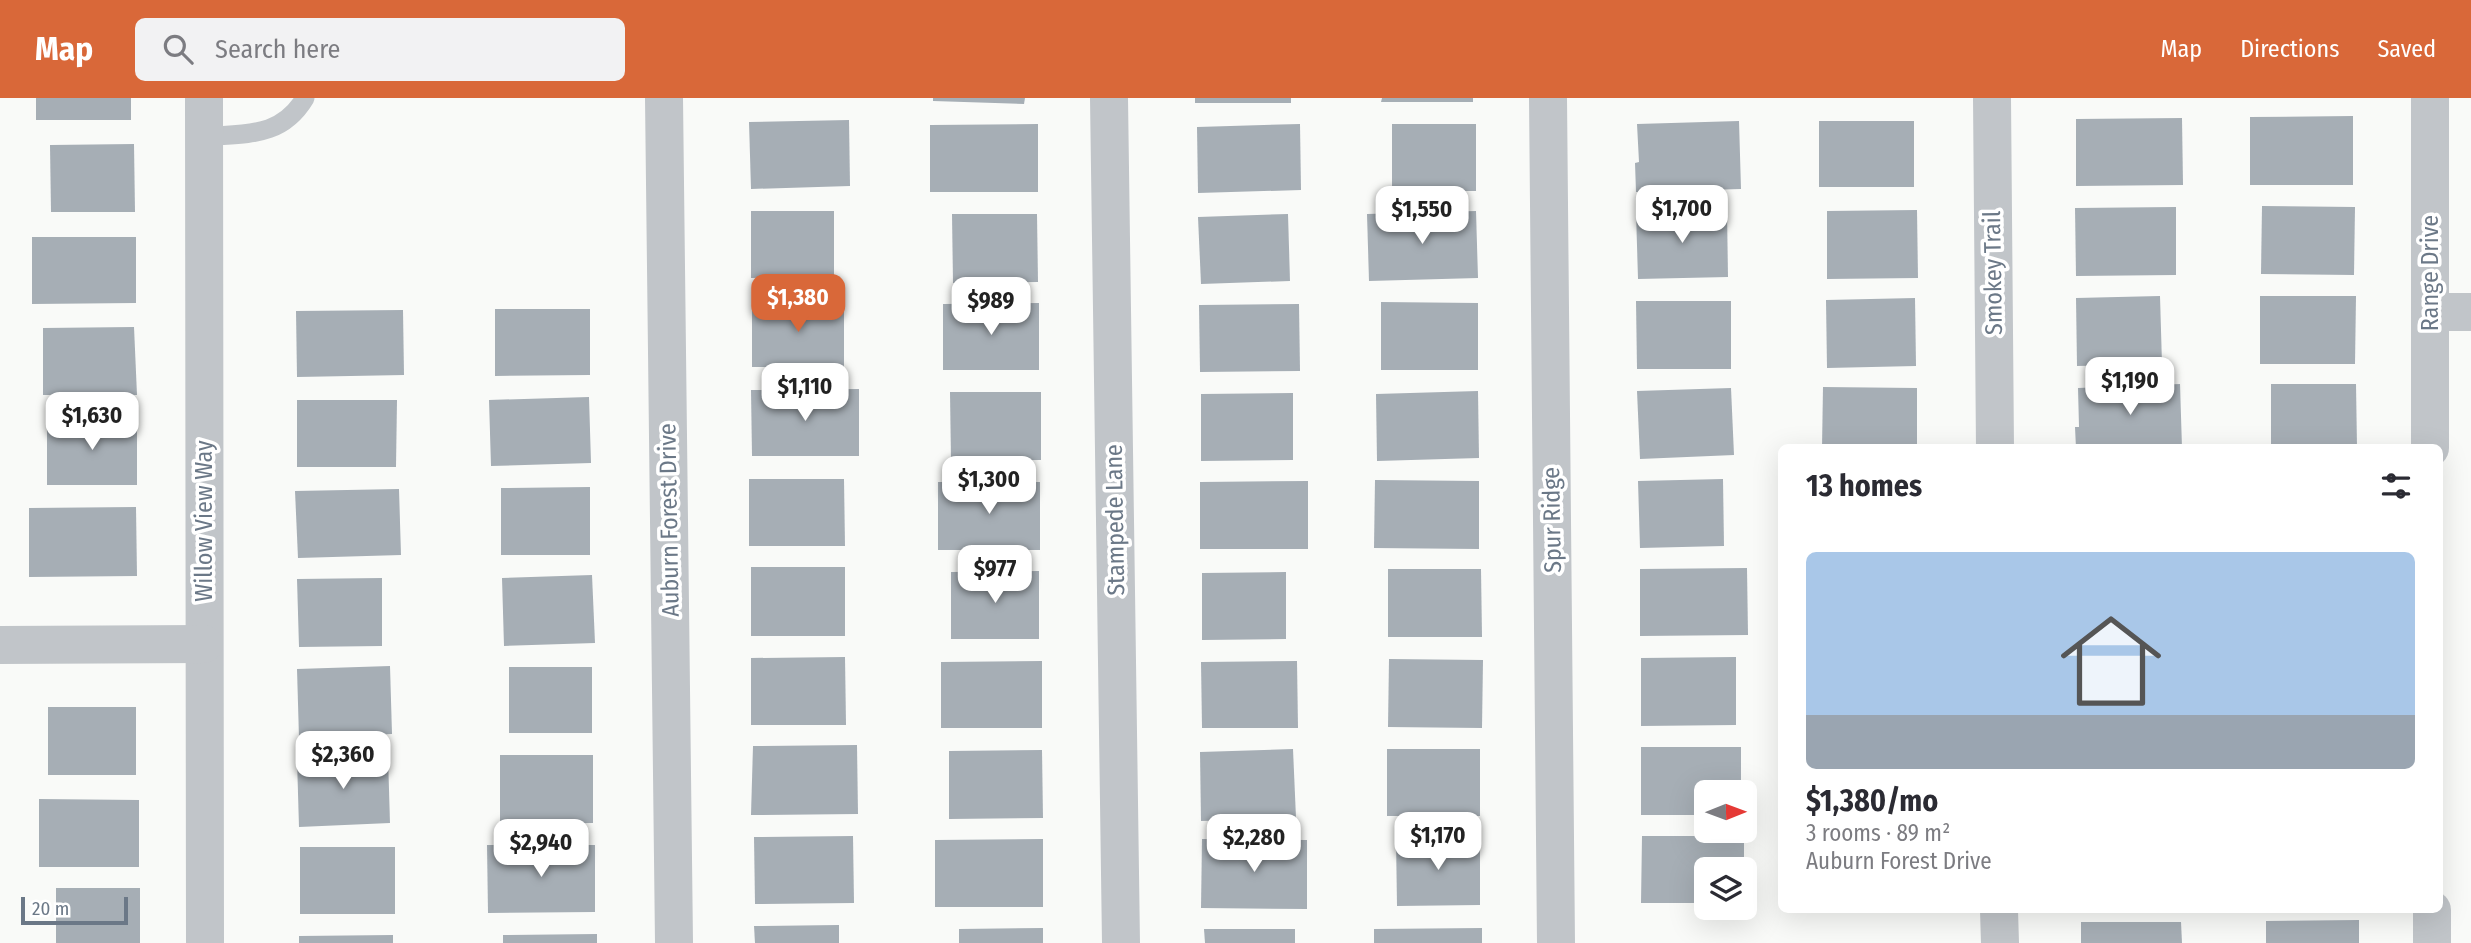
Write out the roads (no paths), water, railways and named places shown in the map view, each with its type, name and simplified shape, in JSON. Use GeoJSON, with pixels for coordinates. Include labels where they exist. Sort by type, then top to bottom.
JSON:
{"type":"FeatureCollection","features":[{"type":"Feature","properties":{"kind":"street","name":"Willow View Way"},"geometry":{"type":"LineString","coordinates":[[204,98],[205,943]]}},
{"type":"Feature","properties":{"kind":"street","name":"Auburn Forest Drive"},"geometry":{"type":"LineString","coordinates":[[664,98],[674,943]]}},
{"type":"Feature","properties":{"kind":"street","name":"Stampede Lane"},"geometry":{"type":"LineString","coordinates":[[1109,98],[1121,943]]}},
{"type":"Feature","properties":{"kind":"street","name":"Spur Ridge"},"geometry":{"type":"LineString","coordinates":[[1548,98],[1556,943]]}},
{"type":"Feature","properties":{"kind":"street","name":"Smokey Trail"},"geometry":{"type":"LineString","coordinates":[[1992,98],[1995,444]]}},
{"type":"Feature","properties":{"kind":"street","name":"Range Drive"},"geometry":{"type":"LineString","coordinates":[[2430,98],[2430,444]]}},
{"type":"Feature","properties":{"kind":"street"},"geometry":{"type":"LineString","coordinates":[[2430,312],[2471,312]]}},
{"type":"Feature","properties":{"kind":"street"},"geometry":{"type":"LineString","coordinates":[[0,645],[204,644]]}},
{"type":"Feature","properties":{"kind":"street"},"geometry":{"type":"LineString","coordinates":[[1999,913],[2000,943]]}},
{"type":"Feature","properties":{"kind":"street"},"geometry":{"type":"LineString","coordinates":[[2432,913],[2432,943]]}},
{"type":"Feature","properties":{"kind":"lane"},"geometry":{"type":"LineString","coordinates":[[204,136],[261,132],[285,123],[305,98]]}}]}
